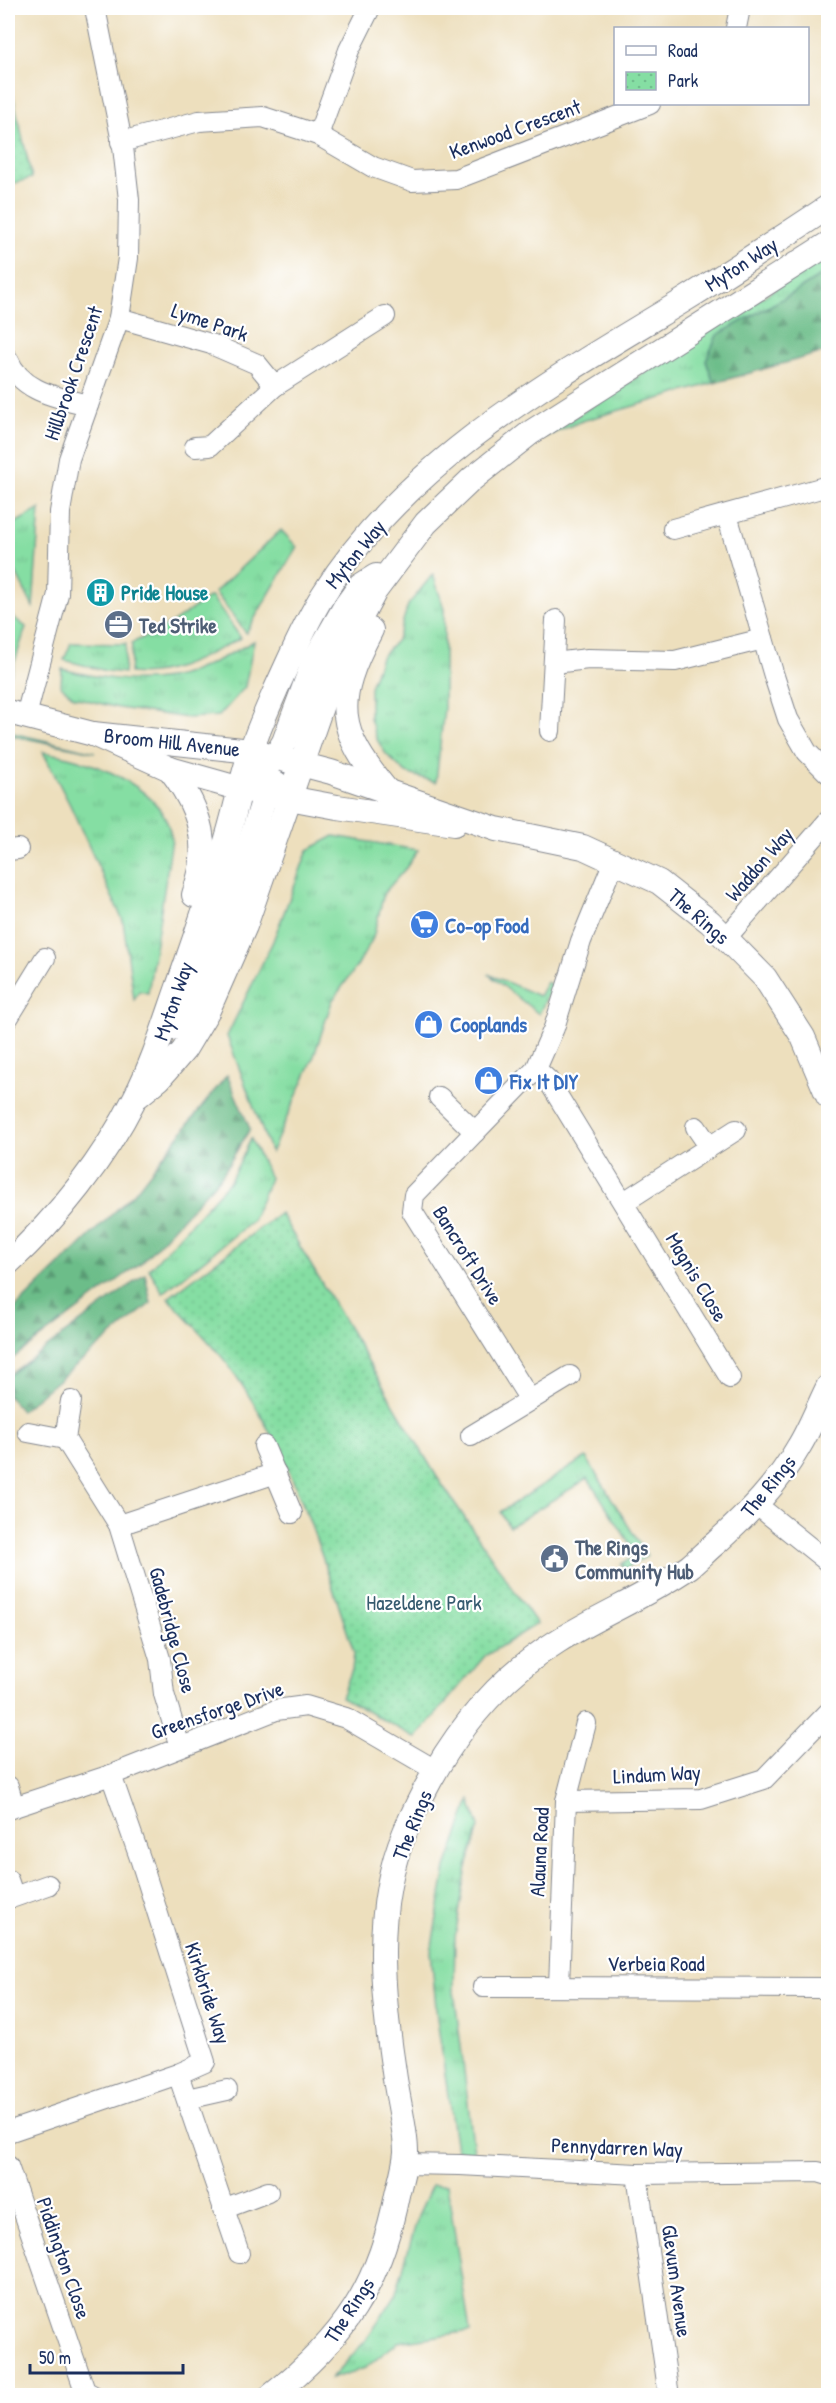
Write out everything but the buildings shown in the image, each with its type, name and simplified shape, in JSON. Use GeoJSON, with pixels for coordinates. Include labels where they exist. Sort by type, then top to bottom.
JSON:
{"type":"FeatureCollection","features":[{"type":"Feature","properties":{"kind":"street","name":"Hillbrook Crescent"},"geometry":{"type":"LineString","coordinates":[[17,714],[58,594],[60,512],[69,459],[119,318],[128,258],[129,200],[121,142],[95,8]]}},
{"type":"Feature","properties":{"kind":"street"},"geometry":{"type":"LineString","coordinates":[[318,135],[349,50],[370,8]]}},
{"type":"Feature","properties":{"kind":"street"},"geometry":{"type":"LineString","coordinates":[[736,27],[740,8]]}},
{"type":"Feature","properties":{"kind":"street","name":"Kenwood Crescent"},"geometry":{"type":"LineString","coordinates":[[121,142],[200,121],[263,117],[318,135],[373,167],[412,182],[456,179],[647,105]]}},
{"type":"Feature","properties":{"kind":"street","name":"Myton Way"},"geometry":{"type":"LineString","coordinates":[[135,1098],[159,1079],[184,1050],[208,1010],[245,926],[280,827],[274,777],[301,632],[347,558],[383,518],[423,480],[482,430],[563,373],[685,299],[828,207]]}},
{"type":"Feature","properties":{"kind":"street","name":"Myton Way"},"geometry":{"type":"LineString","coordinates":[[8,1263],[26,1247],[70,1195],[102,1153],[135,1098],[155,1051],[210,893],[240,789],[274,777],[359,618],[393,565],[426,523],[472,479],[530,433],[828,244]]}},
{"type":"Feature","properties":{"kind":"street"},"geometry":{"type":"LineString","coordinates":[[195,447],[210,446],[275,386],[385,316]]}},
{"type":"Feature","properties":{"kind":"street","name":"Lyme Park"},"geometry":{"type":"LineString","coordinates":[[119,318],[211,344],[257,364],[275,386]]}},
{"type":"Feature","properties":{"kind":"street"},"geometry":{"type":"LineString","coordinates":[[8,359],[11,369],[21,380],[44,394],[88,405]]}},
{"type":"Feature","properties":{"kind":"street"},"geometry":{"type":"LineString","coordinates":[[673,529],[828,486]]}},
{"type":"Feature","properties":{"kind":"street"},"geometry":{"type":"LineString","coordinates":[[727,515],[762,639],[788,719],[807,752],[828,773]]}},
{"type":"Feature","properties":{"kind":"street"},"geometry":{"type":"LineString","coordinates":[[388,792],[355,749],[345,709],[346,691],[357,656],[381,611],[393,565]]}},
{"type":"Feature","properties":{"kind":"street"},"geometry":{"type":"LineString","coordinates":[[550,731],[556,620]]}},
{"type":"Feature","properties":{"kind":"street"},"geometry":{"type":"LineString","coordinates":[[554,663],[588,659],[675,661],[762,639]]}},
{"type":"Feature","properties":{"kind":"street","name":"Broom Hill Avenue"},"geometry":{"type":"LineString","coordinates":[[17,714],[93,734],[205,747],[274,777]]}},
{"type":"Feature","properties":{"kind":"street","name":"Broom Hill Avenue"},"geometry":{"type":"LineString","coordinates":[[93,734],[170,769],[240,789]]}},
{"type":"Feature","properties":{"kind":"street"},"geometry":{"type":"LineString","coordinates":[[170,769],[187,792],[201,833],[202,860],[183,936],[182,974]]}},
{"type":"Feature","properties":{"kind":"street"},"geometry":{"type":"LineString","coordinates":[[155,1051],[193,998],[239,878],[274,777]]}},
{"type":"Feature","properties":{"kind":"street","name":"The Rings"},"geometry":{"type":"LineString","coordinates":[[274,777],[388,792],[496,829]]}},
{"type":"Feature","properties":{"kind":"street","name":"The Rings"},"geometry":{"type":"LineString","coordinates":[[274,777],[337,807],[496,829],[583,847],[659,882],[710,922],[765,978],[803,1037],[828,1096]]}},
{"type":"Feature","properties":{"kind":"street","name":"Waddon Way"},"geometry":{"type":"LineString","coordinates":[[726,938],[828,821]]}},
{"type":"Feature","properties":{"kind":"street","name":"Bancroft Drive"},"geometry":{"type":"LineString","coordinates":[[530,1400],[412,1211],[414,1195],[536,1069],[554,1028],[581,941],[614,861]]}},
{"type":"Feature","properties":{"kind":"street"},"geometry":{"type":"LineString","coordinates":[[8,1018],[13,994],[45,958]]}},
{"type":"Feature","properties":{"kind":"street","name":"Magnis Close"},"geometry":{"type":"LineString","coordinates":[[536,1069],[548,1080],[730,1378]]}},
{"type":"Feature","properties":{"kind":"street"},"geometry":{"type":"LineString","coordinates":[[439,1097],[475,1132]]}},
{"type":"Feature","properties":{"kind":"street"},"geometry":{"type":"LineString","coordinates":[[696,1127],[709,1146]]}},
{"type":"Feature","properties":{"kind":"street"},"geometry":{"type":"LineString","coordinates":[[624,1202],[736,1130]]}},
{"type":"Feature","properties":{"kind":"street"},"geometry":{"type":"LineString","coordinates":[[471,1436],[570,1376]]}},
{"type":"Feature","properties":{"kind":"street","name":"The Rings"},"geometry":{"type":"LineString","coordinates":[[271,2396],[321,2354],[347,2322],[375,2271],[389,2234],[406,2152],[384,1995],[383,1940],[388,1889],[404,1834],[435,1770],[468,1720],[504,1683],[557,1641],[630,1604],[691,1565],[757,1505],[798,1449],[828,1387]]}},
{"type":"Feature","properties":{"kind":"street"},"geometry":{"type":"LineString","coordinates":[[28,1432],[65,1439],[71,1401]]}},
{"type":"Feature","properties":{"kind":"street","name":"Gadebridge Close"},"geometry":{"type":"LineString","coordinates":[[65,1439],[119,1525],[160,1659],[164,1694],[180,1747]]}},
{"type":"Feature","properties":{"kind":"street"},"geometry":{"type":"LineString","coordinates":[[264,1446],[292,1513]]}},
{"type":"Feature","properties":{"kind":"street"},"geometry":{"type":"LineString","coordinates":[[119,1525],[276,1473]]}},
{"type":"Feature","properties":{"kind":"street"},"geometry":{"type":"LineString","coordinates":[[757,1505],[828,1562]]}},
{"type":"Feature","properties":{"kind":"street","name":"Greensforge Drive"},"geometry":{"type":"LineString","coordinates":[[11,1808],[111,1775],[276,1710],[306,1706],[346,1718],[435,1770]]}},
{"type":"Feature","properties":{"kind":"street","name":"Lindum Way"},"geometry":{"type":"LineString","coordinates":[[566,1801],[701,1799],[764,1779],[828,1713]]}},
{"type":"Feature","properties":{"kind":"street","name":"Alauna Road"},"geometry":{"type":"LineString","coordinates":[[559,1986],[566,1801],[586,1723]]}},
{"type":"Feature","properties":{"kind":"street","name":"Kirkbride Way"},"geometry":{"type":"LineString","coordinates":[[8,2132],[178,2074],[205,2062],[111,1775]]}},
{"type":"Feature","properties":{"kind":"street"},"geometry":{"type":"LineString","coordinates":[[8,1786],[11,1808]]}},
{"type":"Feature","properties":{"kind":"street"},"geometry":{"type":"LineString","coordinates":[[8,1880],[14,1897],[48,1885]]}},
{"type":"Feature","properties":{"kind":"street","name":"Verbeia Road"},"geometry":{"type":"LineString","coordinates":[[483,1987],[828,1989]]}},
{"type":"Feature","properties":{"kind":"street"},"geometry":{"type":"LineString","coordinates":[[178,2074],[239,2253]]}},
{"type":"Feature","properties":{"kind":"street"},"geometry":{"type":"LineString","coordinates":[[187,2099],[227,2090]]}},
{"type":"Feature","properties":{"kind":"street","name":"Pennydarren Way"},"geometry":{"type":"LineString","coordinates":[[404,2164],[460,2164],[637,2174],[818,2172],[828,2175]]}},
{"type":"Feature","properties":{"kind":"street","name":"Piddington Close"},"geometry":{"type":"LineString","coordinates":[[8,2166],[87,2394]]}},
{"type":"Feature","properties":{"kind":"street","name":"Glevum Avenue"},"geometry":{"type":"LineString","coordinates":[[637,2174],[669,2396]]}},
{"type":"Feature","properties":{"kind":"street"},"geometry":{"type":"LineString","coordinates":[[223,2209],[268,2192]]}},
{"type":"Feature","properties":{"kind":"green space"},"geometry":{"type":"Polygon","coordinates":[[[8,75],[32,178],[8,185],[8,75]]]}},
{"type":"Feature","properties":{"kind":"green space"},"geometry":{"type":"Polygon","coordinates":[[[828,255],[828,271],[793,293],[706,361],[714,383],[582,421],[542,438],[828,255]]]}},
{"type":"Feature","properties":{"kind":"green space"},"geometry":{"type":"Polygon","coordinates":[[[828,271],[828,351],[714,383],[706,361],[717,335],[828,271]]]}},
{"type":"Feature","properties":{"kind":"green space"},"geometry":{"type":"Polygon","coordinates":[[[40,509],[33,607],[8,557],[8,527],[40,509]]]}},
{"type":"Feature","properties":{"kind":"green space"},"geometry":{"type":"Polygon","coordinates":[[[281,530],[297,547],[246,633],[215,592],[281,530]]]}},
{"type":"Feature","properties":{"kind":"green space"},"geometry":{"type":"Polygon","coordinates":[[[433,574],[444,609],[444,708],[436,782],[406,773],[386,754],[376,738],[370,718],[370,687],[381,657],[397,640],[408,605],[433,574]]]}},
{"type":"Feature","properties":{"kind":"green space"},"geometry":{"type":"Polygon","coordinates":[[[211,596],[241,638],[174,669],[145,674],[130,673],[132,643],[169,625],[211,596]]]}},
{"type":"Feature","properties":{"kind":"green space"},"geometry":{"type":"Polygon","coordinates":[[[8,613],[26,627],[8,683],[8,613]]]}},
{"type":"Feature","properties":{"kind":"green space"},"geometry":{"type":"Polygon","coordinates":[[[254,641],[245,687],[219,716],[188,718],[119,708],[74,697],[61,686],[62,669],[127,680],[176,677],[223,658],[254,641]]]}},
{"type":"Feature","properties":{"kind":"green space"},"geometry":{"type":"Polygon","coordinates":[[[71,643],[126,644],[124,673],[106,671],[64,660],[71,643]]]}},
{"type":"Feature","properties":{"kind":"green space"},"geometry":{"type":"Polygon","coordinates":[[[8,732],[95,752],[8,735],[8,732]]]}},
{"type":"Feature","properties":{"kind":"green space"},"geometry":{"type":"Polygon","coordinates":[[[43,752],[94,765],[128,781],[155,804],[167,822],[172,839],[148,993],[139,991],[134,1000],[123,921],[43,752]]]}},
{"type":"Feature","properties":{"kind":"green space"},"geometry":{"type":"Polygon","coordinates":[[[334,836],[418,850],[384,893],[373,938],[357,966],[332,1001],[313,1059],[271,1153],[227,1036],[273,941],[308,850],[334,836]]]}},
{"type":"Feature","properties":{"kind":"green space"},"geometry":{"type":"Polygon","coordinates":[[[488,974],[539,996],[547,982],[552,986],[539,1014],[488,974]]]}},
{"type":"Feature","properties":{"kind":"green space"},"geometry":{"type":"Polygon","coordinates":[[[227,1075],[250,1129],[222,1175],[142,1262],[9,1361],[8,1315],[134,1193],[227,1075]]]}},
{"type":"Feature","properties":{"kind":"green space"},"geometry":{"type":"Polygon","coordinates":[[[251,1139],[270,1178],[252,1221],[163,1293],[149,1269],[230,1181],[251,1139]]]}},
{"type":"Feature","properties":{"kind":"green space","name":"Hazeldene Park"},"geometry":{"type":"Polygon","coordinates":[[[280,1213],[437,1477],[537,1624],[485,1656],[416,1738],[341,1697],[352,1670],[354,1653],[303,1504],[270,1433],[251,1399],[229,1366],[168,1298],[280,1213]]]}},
{"type":"Feature","properties":{"kind":"green space"},"geometry":{"type":"Polygon","coordinates":[[[145,1274],[151,1303],[21,1411],[8,1396],[8,1376],[145,1274]]]}},
{"type":"Feature","properties":{"kind":"green space"},"geometry":{"type":"Polygon","coordinates":[[[586,1457],[647,1556],[625,1569],[621,1564],[637,1555],[588,1478],[509,1527],[500,1512],[586,1457]]]}},
{"type":"Feature","properties":{"kind":"green space"},"geometry":{"type":"Polygon","coordinates":[[[470,1800],[479,1827],[467,1867],[455,1937],[454,1990],[474,2152],[456,2150],[437,2019],[431,1951],[446,1868],[470,1800]]]}},
{"type":"Feature","properties":{"kind":"green space"},"geometry":{"type":"Polygon","coordinates":[[[432,2185],[447,2185],[470,2331],[398,2342],[365,2368],[331,2379],[367,2339],[395,2296],[419,2213],[432,2185]]]}},
{"type":"Feature","properties":{"kind":"place","name":"Pride House"},"geometry":{"type":"Point","coordinates":[100,592]}},
{"type":"Feature","properties":{"kind":"place","name":"Ted Strike"},"geometry":{"type":"Point","coordinates":[118,625]}},
{"type":"Feature","properties":{"kind":"place","name":"Co-op Food"},"geometry":{"type":"Point","coordinates":[424,925]}},
{"type":"Feature","properties":{"kind":"place","name":"Cooplands"},"geometry":{"type":"Point","coordinates":[429,1024]}},
{"type":"Feature","properties":{"kind":"place","name":"Fix It DIY"},"geometry":{"type":"Point","coordinates":[489,1081]}},
{"type":"Feature","properties":{"kind":"place","name":"The Rings Community Hub"},"geometry":{"type":"Point","coordinates":[554,1559]}}]}
